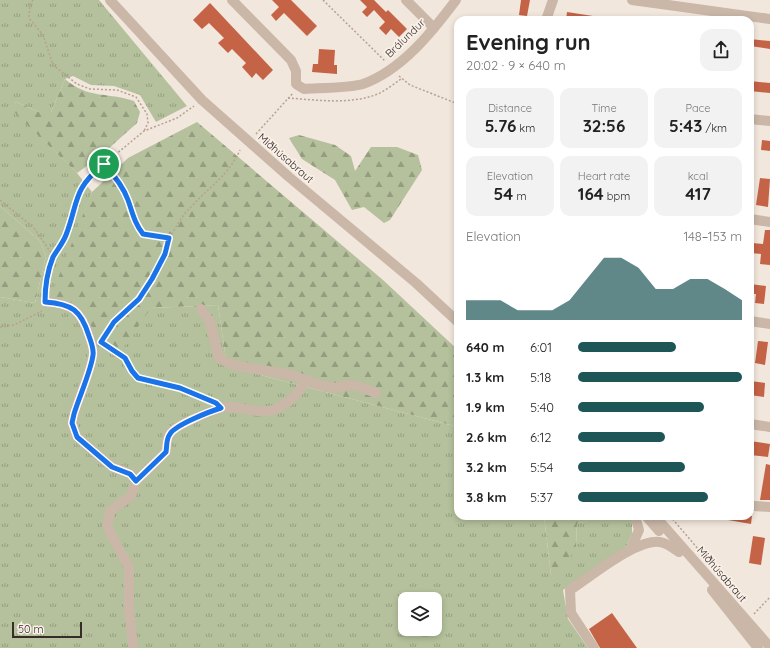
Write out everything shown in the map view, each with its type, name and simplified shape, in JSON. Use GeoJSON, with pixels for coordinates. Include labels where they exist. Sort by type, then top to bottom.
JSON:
{"type":"FeatureCollection","features":[{"type":"Feature","properties":{"kind":"street","name":"Miðhúsabraut"},"geometry":{"type":"LineString","coordinates":[[110,0],[202,100],[289,177],[416,283],[454,318]]}},
{"type":"Feature","properties":{"kind":"street"},"geometry":{"type":"LineString","coordinates":[[232,0],[291,60],[296,71],[297,84]]}},
{"type":"Feature","properties":{"kind":"street"},"geometry":{"type":"LineString","coordinates":[[406,0],[434,28]]}},
{"type":"Feature","properties":{"kind":"street","name":"Brálundur"},"geometry":{"type":"LineString","coordinates":[[297,84],[304,89],[361,84],[392,68],[434,28],[456,0]]}},
{"type":"Feature","properties":{"kind":"street"},"geometry":{"type":"LineString","coordinates":[[547,16],[553,0]]}},
{"type":"Feature","properties":{"kind":"street"},"geometry":{"type":"LineString","coordinates":[[632,0],[748,16]]}},
{"type":"Feature","properties":{"kind":"street"},"geometry":{"type":"LineString","coordinates":[[754,17],[770,19]]}},
{"type":"Feature","properties":{"kind":"street"},"geometry":{"type":"LineString","coordinates":[[754,120],[770,122]]}},
{"type":"Feature","properties":{"kind":"street"},"geometry":{"type":"LineString","coordinates":[[754,220],[770,222]]}},
{"type":"Feature","properties":{"kind":"street"},"geometry":{"type":"LineString","coordinates":[[45,302],[59,303],[74,308],[82,316],[91,343],[93,354],[72,423],[77,437],[112,467],[130,474],[136,481]]}},
{"type":"Feature","properties":{"kind":"street"},"geometry":{"type":"LineString","coordinates":[[201,309],[210,322],[219,358],[234,365],[292,375],[319,385],[336,388],[346,385],[358,386],[376,393]]}},
{"type":"Feature","properties":{"kind":"street"},"geometry":{"type":"LineString","coordinates":[[754,322],[770,324]]}},
{"type":"Feature","properties":{"kind":"street"},"geometry":{"type":"LineString","coordinates":[[133,648],[129,608],[129,568],[108,526],[110,512],[131,496],[136,481],[166,452],[167,440],[170,432],[213,410],[221,408],[244,408],[259,412],[274,410],[300,392],[306,380]]}},
{"type":"Feature","properties":{"kind":"street"},"geometry":{"type":"LineString","coordinates":[[754,425],[770,427]]}},
{"type":"Feature","properties":{"kind":"street"},"geometry":{"type":"LineString","coordinates":[[754,506],[770,507]]}},
{"type":"Feature","properties":{"kind":"street"},"geometry":{"type":"LineString","coordinates":[[631,548],[639,530],[636,520]]}},
{"type":"Feature","properties":{"kind":"street","name":"Miðhúsabraut"},"geometry":{"type":"LineString","coordinates":[[650,520],[721,600],[758,648]]}},
{"type":"Feature","properties":{"kind":"street","name":"Miðhúsabraut"},"geometry":{"type":"LineString","coordinates":[[659,520],[770,647]]}},
{"type":"Feature","properties":{"kind":"street"},"geometry":{"type":"LineString","coordinates":[[594,648],[571,613],[570,590],[631,548],[652,542],[659,542],[679,552]]}},
{"type":"Feature","properties":{"kind":"path"},"geometry":{"type":"LineString","coordinates":[[33,0],[30,5],[29,18],[43,35],[53,65],[77,84],[84,87],[90,89],[117,90],[136,97],[147,114],[148,122],[144,131]]}},
{"type":"Feature","properties":{"kind":"path"},"geometry":{"type":"LineString","coordinates":[[323,0],[404,81],[454,102]]}},
{"type":"Feature","properties":{"kind":"path"},"geometry":{"type":"LineString","coordinates":[[256,134],[297,84]]}},
{"type":"Feature","properties":{"kind":"path"},"geometry":{"type":"LineString","coordinates":[[0,327],[14,325],[42,311],[45,302],[45,287],[54,257],[65,236],[79,191],[92,174],[144,131],[177,118],[202,100]]}},
{"type":"Feature","properties":{"kind":"path"},"geometry":{"type":"LineString","coordinates":[[101,342],[114,322],[139,299],[152,279],[165,254],[169,238],[190,207],[215,185],[233,164],[240,150]]}},
{"type":"Feature","properties":{"kind":"path"},"geometry":{"type":"LineString","coordinates":[[104,164],[118,180],[128,199],[134,223],[143,234],[169,238]]}},
{"type":"Feature","properties":{"kind":"path"},"geometry":{"type":"LineString","coordinates":[[0,200],[34,228],[54,257]]}},
{"type":"Feature","properties":{"kind":"path"},"geometry":{"type":"LineString","coordinates":[[97,337],[101,342],[125,358],[132,371],[138,378],[180,388],[216,403],[221,408]]}},
{"type":"Feature","properties":{"kind":"path"},"geometry":{"type":"LineString","coordinates":[[754,614],[770,597]]}},
{"type":"Feature","properties":{"kind":"green space"},"geometry":{"type":"Polygon","coordinates":[[[0,0],[99,0],[187,106],[156,122],[140,95],[114,86],[91,85],[73,76],[65,79],[51,112],[39,112],[16,102],[11,108],[77,173],[92,192],[77,234],[151,308],[218,305],[227,366],[454,426],[454,520],[544,520],[551,575],[576,546],[577,523],[585,522],[587,520],[632,520],[632,534],[624,551],[563,590],[568,619],[588,648],[0,648],[0,297],[35,303],[46,256],[40,241],[0,206],[0,0]]]}},
{"type":"Feature","properties":{"kind":"green space"},"geometry":{"type":"Polygon","coordinates":[[[65,79],[82,90],[134,101],[140,112],[137,123],[98,158],[77,173],[10,108],[16,102],[39,112],[51,112],[65,79]]]}},
{"type":"Feature","properties":{"kind":"green space"},"geometry":{"type":"Polygon","coordinates":[[[197,122],[383,280],[454,346],[454,426],[227,366],[218,305],[151,308],[121,351],[67,306],[48,304],[92,192],[128,158],[197,122]]]}},
{"type":"Feature","properties":{"kind":"green space"},"geometry":{"type":"Polygon","coordinates":[[[299,135],[335,145],[351,156],[355,171],[371,147],[397,147],[418,155],[422,170],[390,220],[384,223],[364,207],[352,210],[335,180],[302,159],[289,138],[299,135]]]}},
{"type":"Feature","properties":{"kind":"green space"},"geometry":{"type":"Polygon","coordinates":[[[0,206],[40,241],[46,256],[35,303],[0,297],[0,206]]]}},
{"type":"Feature","properties":{"kind":"green space"},"geometry":{"type":"Polygon","coordinates":[[[544,520],[587,520],[585,522],[577,523],[576,546],[566,567],[551,575],[544,520]]]}},
{"type":"Feature","properties":{"kind":"building"},"geometry":{"type":"Polygon","coordinates":[[[272,0],[291,0],[317,26],[307,36],[284,13],[276,21],[271,15],[279,7],[272,0]]]}},
{"type":"Feature","properties":{"kind":"building"},"geometry":{"type":"Polygon","coordinates":[[[360,0],[374,0],[386,12],[388,10],[407,29],[399,37],[391,29],[386,35],[379,28],[385,22],[374,10],[367,17],[362,12],[367,7],[360,0]]]}},
{"type":"Feature","properties":{"kind":"building"},"geometry":{"type":"Polygon","coordinates":[[[521,0],[530,0],[527,16],[519,15],[521,0]]]}},
{"type":"Feature","properties":{"kind":"building"},"geometry":{"type":"Polygon","coordinates":[[[210,3],[273,70],[263,80],[256,73],[252,78],[242,67],[246,63],[232,49],[228,53],[218,43],[224,38],[209,23],[202,29],[193,20],[210,3]]]}},
{"type":"Feature","properties":{"kind":"building"},"geometry":{"type":"Polygon","coordinates":[[[567,12],[593,16],[566,16],[567,12]]]}},
{"type":"Feature","properties":{"kind":"building"},"geometry":{"type":"Polygon","coordinates":[[[754,39],[770,41],[770,49],[754,47],[754,39]]]}},
{"type":"Feature","properties":{"kind":"building"},"geometry":{"type":"Polygon","coordinates":[[[319,49],[335,50],[334,65],[337,65],[337,74],[312,72],[313,64],[318,64],[319,49]]]}},
{"type":"Feature","properties":{"kind":"building"},"geometry":{"type":"Polygon","coordinates":[[[754,81],[770,83],[770,93],[754,91],[754,81]]]}},
{"type":"Feature","properties":{"kind":"building"},"geometry":{"type":"Polygon","coordinates":[[[762,140],[770,141],[770,151],[761,150],[762,140]]]}},
{"type":"Feature","properties":{"kind":"building"},"geometry":{"type":"Polygon","coordinates":[[[760,178],[770,179],[768,207],[756,205],[760,178]]]}},
{"type":"Feature","properties":{"kind":"building"},"geometry":{"type":"Polygon","coordinates":[[[765,230],[770,230],[770,265],[760,264],[761,254],[754,253],[754,243],[763,244],[765,230]]]}},
{"type":"Feature","properties":{"kind":"building"},"geometry":{"type":"Polygon","coordinates":[[[754,284],[766,286],[764,304],[755,303],[756,294],[754,294],[754,284]]]}},
{"type":"Feature","properties":{"kind":"building"},"geometry":{"type":"Polygon","coordinates":[[[758,341],[768,342],[765,365],[755,363],[758,341]]]}},
{"type":"Feature","properties":{"kind":"building"},"geometry":{"type":"Polygon","coordinates":[[[754,382],[765,383],[764,397],[754,396],[754,382]]]}},
{"type":"Feature","properties":{"kind":"building"},"geometry":{"type":"Polygon","coordinates":[[[754,442],[770,444],[768,457],[754,455],[754,442]]]}},
{"type":"Feature","properties":{"kind":"building"},"geometry":{"type":"Polygon","coordinates":[[[766,464],[770,465],[770,500],[760,500],[766,464]]]}},
{"type":"Feature","properties":{"kind":"building"},"geometry":{"type":"Polygon","coordinates":[[[728,520],[752,520],[751,524],[728,520]]]}},
{"type":"Feature","properties":{"kind":"building"},"geometry":{"type":"Polygon","coordinates":[[[753,536],[765,538],[761,565],[749,563],[753,536]]]}},
{"type":"Feature","properties":{"kind":"building"},"geometry":{"type":"Polygon","coordinates":[[[612,613],[637,648],[600,648],[589,629],[612,613]]]}},
{"type":"Feature","properties":{"kind":"route"},"geometry":{"type":"LineString","coordinates":[[104,164],[118,180],[128,199],[134,223],[143,234],[169,238],[168,246],[159,267],[139,299],[114,322],[101,342],[109,349],[125,358],[132,371],[138,378],[180,388],[216,403],[221,408],[213,410],[170,432],[167,440],[166,452],[136,481],[130,474],[112,467],[77,437],[72,423],[79,395],[93,354],[91,343],[82,316],[74,308],[59,303],[45,302],[45,287],[48,273],[54,257],[65,236],[79,191],[92,174],[104,164]]}}]}
